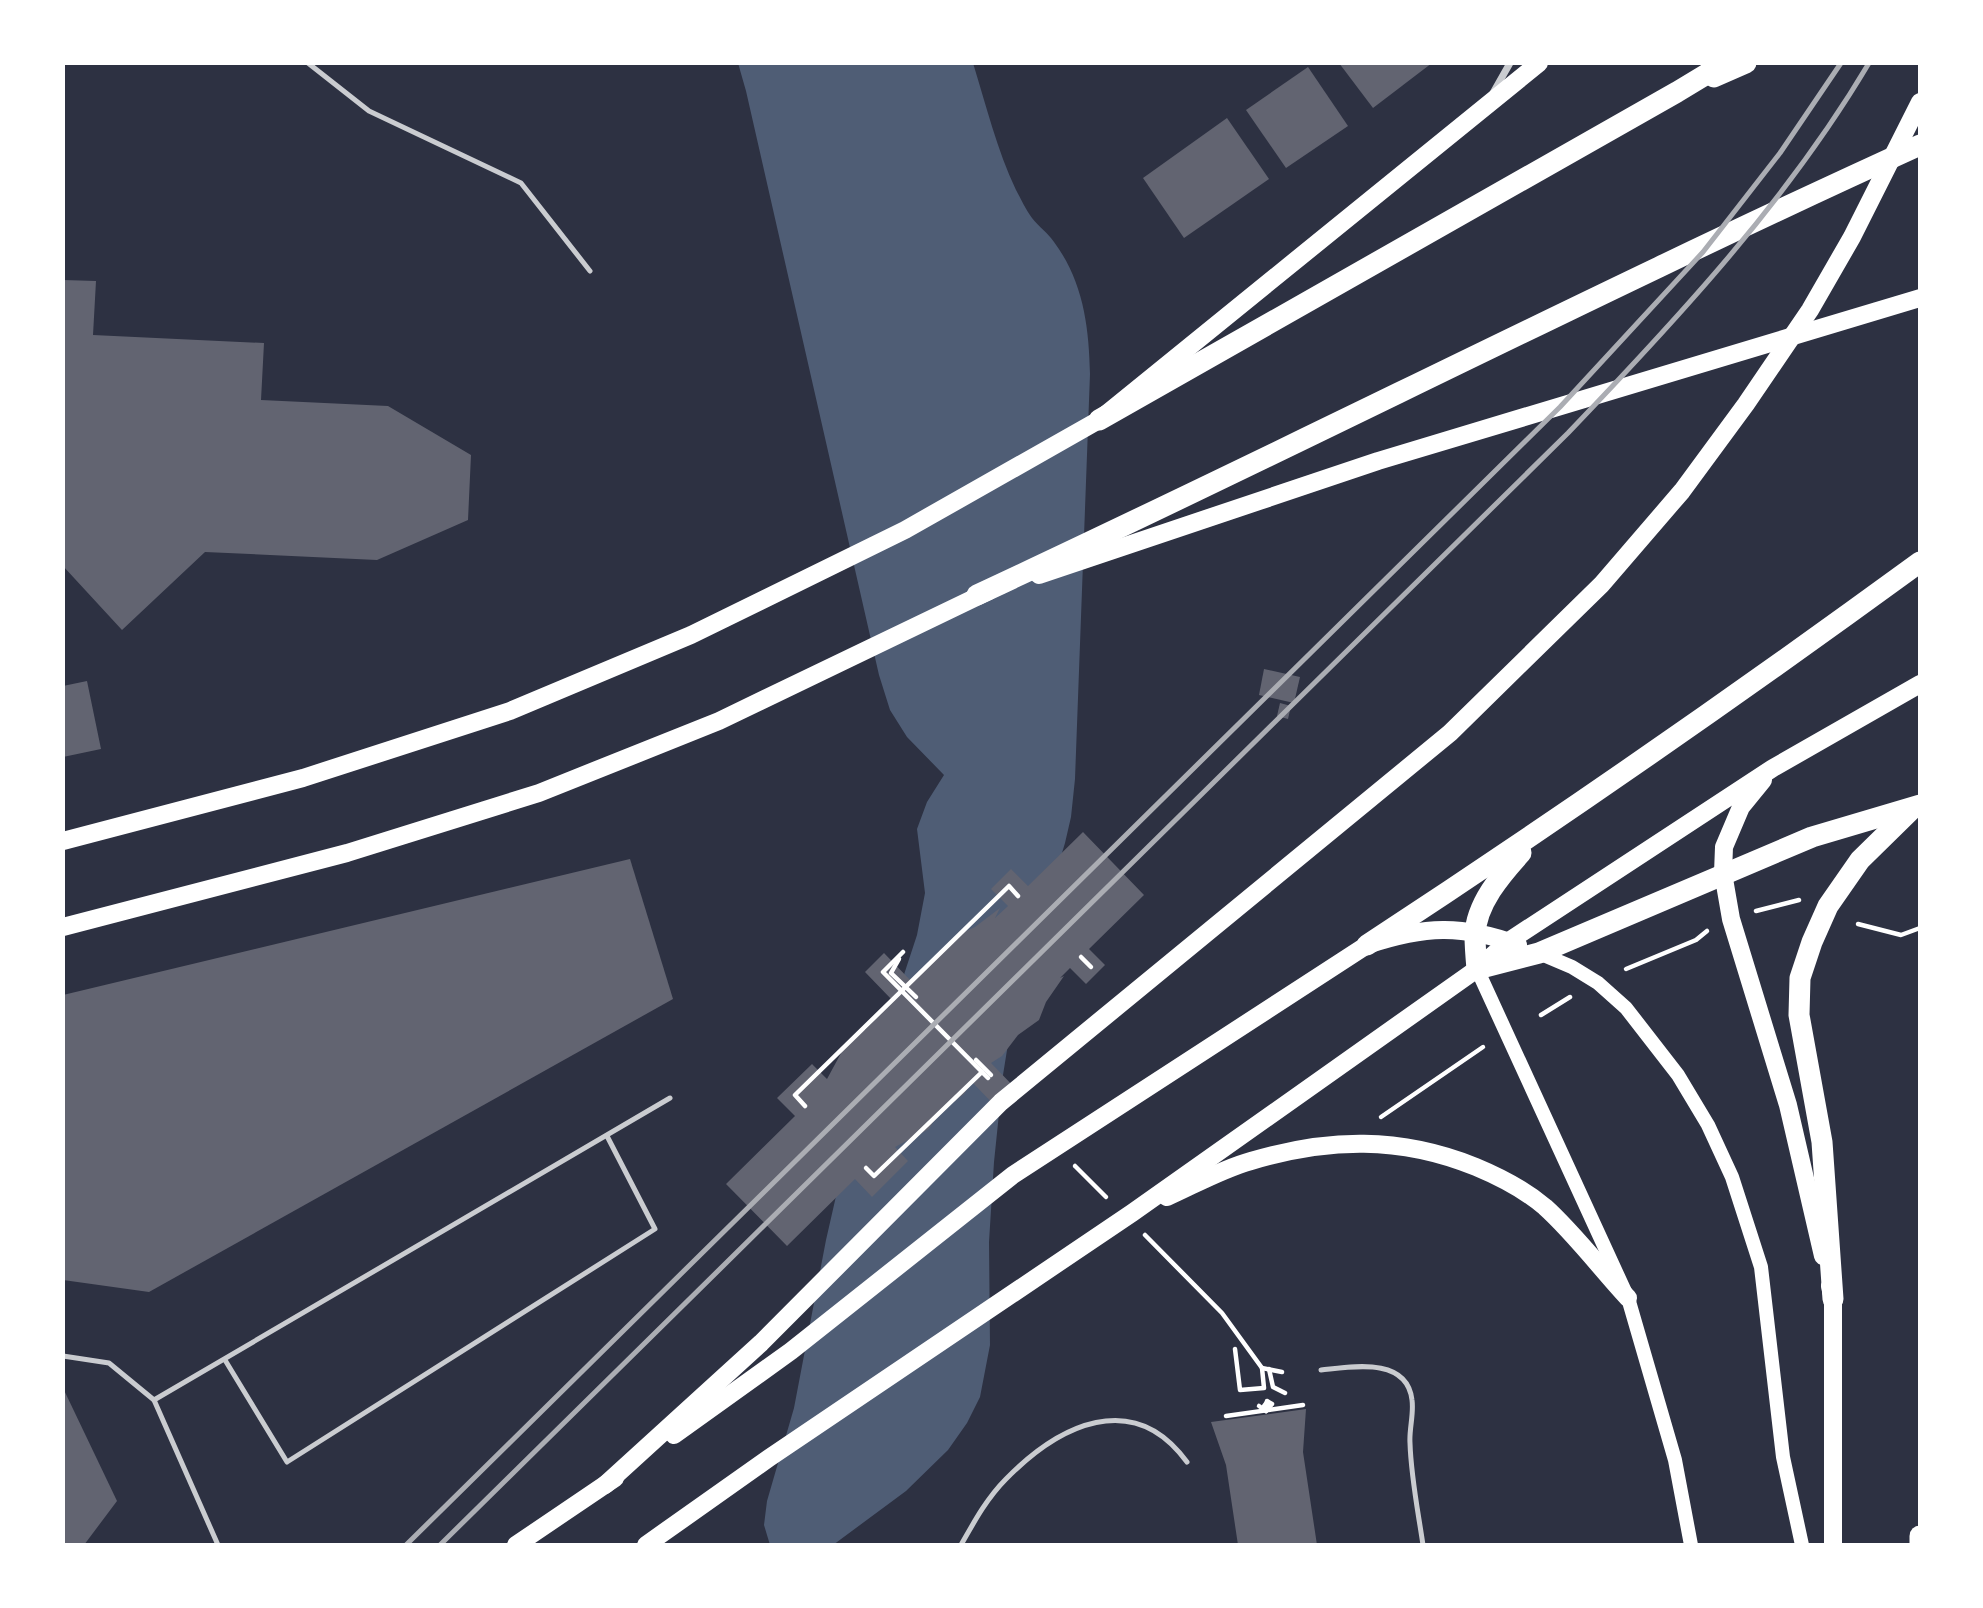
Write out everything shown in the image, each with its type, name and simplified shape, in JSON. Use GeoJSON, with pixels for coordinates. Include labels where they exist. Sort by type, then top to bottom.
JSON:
{"type":"FeatureCollection","features":[{"type":"Feature","properties":{"kind":"highway"},"geometry":{"type":"LineString","coordinates":[[1099,419],[1724,63]]}},
{"type":"Feature","properties":{"kind":"highway"},"geometry":{"type":"LineString","coordinates":[[1677,92],[1746,63]]}},
{"type":"Feature","properties":{"kind":"highway"},"geometry":{"type":"LineString","coordinates":[[977,595],[1144,528],[1440,371],[1920,145]]}},
{"type":"Feature","properties":{"kind":"highway"},"geometry":{"type":"LineString","coordinates":[[1367,945],[1541,831],[1772,670],[1920,562]]}},
{"type":"Feature","properties":{"kind":"highway"},"geometry":{"type":"LineString","coordinates":[[1541,831],[1502,874],[1482,907],[1475,932],[1477,969],[1539,953],[1812,837],[1917,806]]}},
{"type":"Feature","properties":{"kind":"highway"},"geometry":{"type":"LineString","coordinates":[[1833,1299],[1822,1142],[1799,1015],[1800,978],[1828,906],[1860,860],[1917,806]]}},
{"type":"Feature","properties":{"kind":"highway"},"geometry":{"type":"LineString","coordinates":[[1920,1536],[1920,1545]]}},
{"type":"Feature","properties":{"kind":"main road"},"geometry":{"type":"LineString","coordinates":[[63,841],[303,778],[510,711],[691,635],[905,530],[1099,419],[1539,63]]}},
{"type":"Feature","properties":{"kind":"main road"},"geometry":{"type":"LineString","coordinates":[[605,1485],[761,1343],[1001,1102],[1450,733],[1601,585],[1682,491],[1810,310],[1852,236],[1920,103]]}},
{"type":"Feature","properties":{"kind":"main road"},"geometry":{"type":"LineString","coordinates":[[1144,528],[1378,461],[1920,298]]}},
{"type":"Feature","properties":{"kind":"main road"},"geometry":{"type":"LineString","coordinates":[[63,927],[347,853],[539,793],[719,721],[977,595]]}},
{"type":"Feature","properties":{"kind":"main road"},"geometry":{"type":"LineString","coordinates":[[646,1545],[1006,1296],[1132,1213],[1477,969],[1509,942],[1773,768],[1920,684]]}},
{"type":"Feature","properties":{"kind":"main road"},"geometry":{"type":"LineString","coordinates":[[1773,768],[1741,807],[1724,847],[1723,873],[1731,919],[1788,1105],[1833,1299],[1833,1545]]}},
{"type":"Feature","properties":{"kind":"main road"},"geometry":{"type":"LineString","coordinates":[[516,1545],[605,1485],[790,1350],[1013,1175],[1367,945],[1397,935],[1448,928],[1475,932],[1539,953],[1572,967],[1598,983],[1626,1008],[1678,1075],[1708,1125],[1732,1177],[1760,1267],[1783,1457],[1802,1545]]}},
{"type":"Feature","properties":{"kind":"main road"},"geometry":{"type":"LineString","coordinates":[[1477,969],[1628,1298],[1675,1460],[1691,1545]]}},
{"type":"Feature","properties":{"kind":"main road"},"geometry":{"type":"LineString","coordinates":[[1132,1213],[1249,1161],[1311,1147],[1355,1142],[1410,1146],[1455,1158],[1501,1177],[1544,1207],[1628,1298]]}},
{"type":"Feature","properties":{"kind":"street"},"geometry":{"type":"LineString","coordinates":[[1486,105],[1510,63]]}},
{"type":"Feature","properties":{"kind":"lane"},"geometry":{"type":"LineString","coordinates":[[308,63],[369,111],[521,183],[590,271]]}},
{"type":"Feature","properties":{"kind":"lane"},"geometry":{"type":"LineString","coordinates":[[154,1400],[670,1098]]}},
{"type":"Feature","properties":{"kind":"lane"},"geometry":{"type":"LineString","coordinates":[[225,1360],[287,1462],[655,1229],[607,1136]]}},
{"type":"Feature","properties":{"kind":"lane"},"geometry":{"type":"LineString","coordinates":[[63,1356],[109,1363],[154,1400],[218,1545]]}},
{"type":"Feature","properties":{"kind":"lane"},"geometry":{"type":"LineString","coordinates":[[1321,1370],[1376,1366],[1398,1376],[1406,1383],[1413,1404],[1409,1441],[1423,1545]]}},
{"type":"Feature","properties":{"kind":"lane"},"geometry":{"type":"LineString","coordinates":[[961,1545],[990,1497],[1006,1479],[1038,1452],[1078,1429],[1109,1420],[1130,1420],[1144,1424],[1166,1437],[1186,1462]]}},
{"type":"Feature","properties":{"kind":"path"},"geometry":{"type":"LineString","coordinates":[[805,1106],[795,1095],[901,990],[1009,886],[1018,896]]}},
{"type":"Feature","properties":{"kind":"path"},"geometry":{"type":"LineString","coordinates":[[1749,912],[1800,900]]}},
{"type":"Feature","properties":{"kind":"path"},"geometry":{"type":"LineString","coordinates":[[1858,924],[1901,935],[1920,928]]}},
{"type":"Feature","properties":{"kind":"path"},"geometry":{"type":"LineString","coordinates":[[1626,969],[1696,940],[1712,927]]}},
{"type":"Feature","properties":{"kind":"path"},"geometry":{"type":"LineString","coordinates":[[903,952],[891,972],[916,997]]}},
{"type":"Feature","properties":{"kind":"path"},"geometry":{"type":"LineString","coordinates":[[1081,957],[1091,967]]}},
{"type":"Feature","properties":{"kind":"path"},"geometry":{"type":"LineString","coordinates":[[1541,1015],[1576,993]]}},
{"type":"Feature","properties":{"kind":"path"},"geometry":{"type":"LineString","coordinates":[[1375,1122],[1483,1047]]}},
{"type":"Feature","properties":{"kind":"path"},"geometry":{"type":"LineString","coordinates":[[866,1168],[874,1176],[982,1072]]}},
{"type":"Feature","properties":{"kind":"path"},"geometry":{"type":"LineString","coordinates":[[1223,1313],[1262,1368],[1265,1388],[1240,1390],[1235,1349]]}},
{"type":"Feature","properties":{"kind":"path"},"geometry":{"type":"LineString","coordinates":[[1262,1368],[1282,1371]]}},
{"type":"Feature","properties":{"kind":"path"},"geometry":{"type":"LineString","coordinates":[[1269,1370],[1273,1387],[1285,1393]]}},
{"type":"Feature","properties":{"kind":"path"},"geometry":{"type":"LineString","coordinates":[[1266,1411],[1272,1404],[1268,1401]]}},
{"type":"Feature","properties":{"kind":"path"},"geometry":{"type":"LineString","coordinates":[[1226,1416],[1303,1405]]}},
{"type":"Feature","properties":{"kind":"water"},"geometry":{"type":"Polygon","coordinates":[[[738,63],[973,63],[997,143],[1016,190],[1030,215],[1054,242],[1072,272],[1083,305],[1089,356],[1075,779],[1065,843],[1012,1019],[1003,1075],[989,1242],[990,1345],[980,1397],[967,1423],[948,1450],[906,1491],[833,1545],[770,1545],[764,1525],[767,1501],[794,1408],[826,1240],[847,1148],[917,935],[925,893],[917,829],[927,802],[944,775],[907,737],[890,710],[879,675],[738,63]]]}},
{"type":"Feature","properties":{"kind":"building"},"geometry":{"type":"Polygon","coordinates":[[[1339,63],[1432,63],[1373,108],[1339,63]]]}},
{"type":"Feature","properties":{"kind":"building"},"geometry":{"type":"Polygon","coordinates":[[[1308,67],[1348,126],[1286,168],[1246,110],[1308,67]]]}},
{"type":"Feature","properties":{"kind":"building"},"geometry":{"type":"Polygon","coordinates":[[[1227,118],[1269,179],[1184,238],[1143,178],[1227,118]]]}},
{"type":"Feature","properties":{"kind":"building"},"geometry":{"type":"Polygon","coordinates":[[[63,280],[96,281],[93,335],[264,343],[261,400],[388,406],[471,455],[468,520],[377,560],[205,552],[122,630],[63,566],[63,280]]]}},
{"type":"Feature","properties":{"kind":"building"},"geometry":{"type":"Polygon","coordinates":[[[1264,669],[1300,677],[1294,703],[1259,695],[1264,669]]]}},
{"type":"Feature","properties":{"kind":"building"},"geometry":{"type":"Polygon","coordinates":[[[87,681],[101,749],[63,757],[63,686],[87,681]]]}},
{"type":"Feature","properties":{"kind":"building"},"geometry":{"type":"Polygon","coordinates":[[[1280,703],[1291,706],[1288,719],[1277,716],[1280,703]]]}},
{"type":"Feature","properties":{"kind":"building"},"geometry":{"type":"Polygon","coordinates":[[[1083,832],[1144,895],[1089,949],[1105,965],[1086,984],[1070,968],[1060,978],[1064,976],[1046,1002],[1039,1020],[1018,1035],[1002,1056],[991,1063],[1019,1092],[1000,1111],[972,1082],[964,1094],[938,1114],[929,1129],[895,1147],[908,1161],[872,1197],[855,1179],[787,1246],[726,1184],[795,1116],[777,1098],[812,1064],[827,1079],[846,1044],[866,1029],[893,1001],[865,972],[884,953],[912,982],[920,970],[932,963],[955,936],[975,927],[1000,908],[995,918],[1008,906],[991,889],[1011,869],[1028,886],[1083,832]]]}},
{"type":"Feature","properties":{"kind":"building"},"geometry":{"type":"Polygon","coordinates":[[[630,859],[673,999],[149,1292],[63,1280],[63,995],[630,859]]]}},
{"type":"Feature","properties":{"kind":"building"},"geometry":{"type":"Polygon","coordinates":[[[63,1388],[117,1501],[84,1545],[63,1545],[63,1388]]]}},
{"type":"Feature","properties":{"kind":"building"},"geometry":{"type":"Polygon","coordinates":[[[1306,1409],[1303,1452],[1317,1545],[1238,1545],[1226,1465],[1211,1422],[1306,1409]]]}},
{"type":"Feature","properties":{"kind":"railway"},"geometry":{"type":"LineString","coordinates":[[406,1545],[1560,407],[1703,252],[1780,153],[1841,63]]}},
{"type":"Feature","properties":{"kind":"railway"},"geometry":{"type":"LineString","coordinates":[[440,1545],[1568,433],[1729,257],[1803,163],[1869,63]]}}]}
